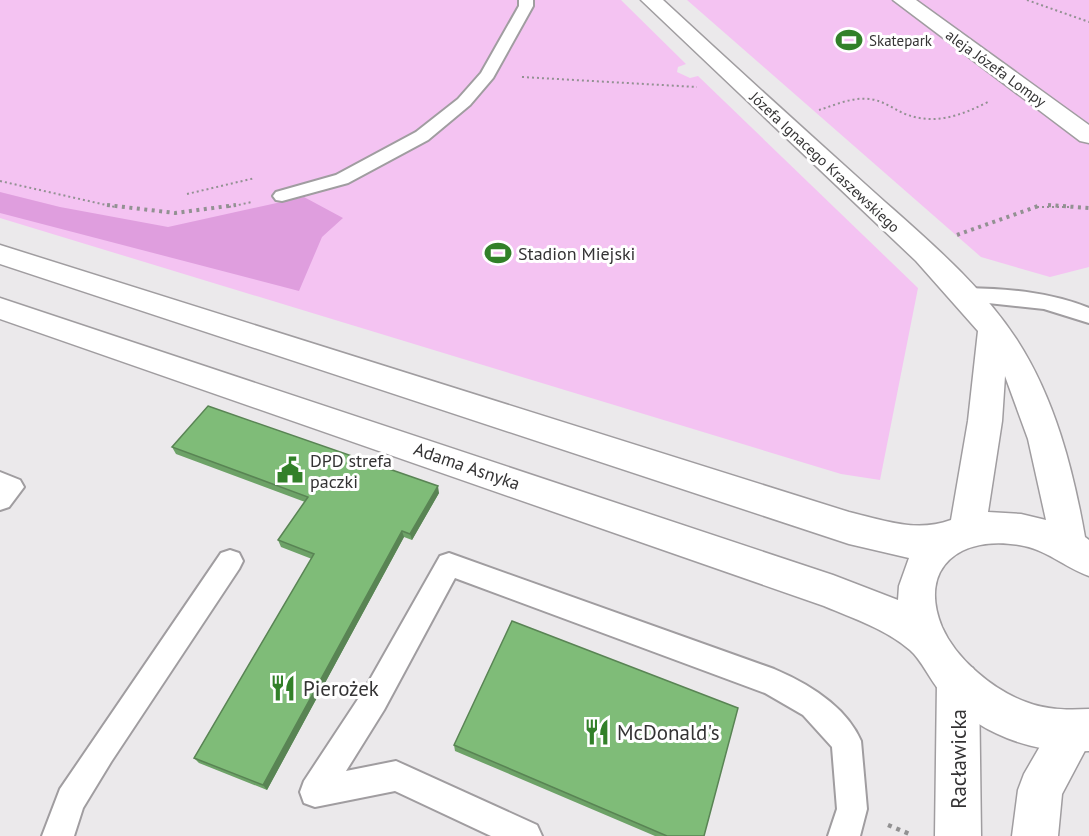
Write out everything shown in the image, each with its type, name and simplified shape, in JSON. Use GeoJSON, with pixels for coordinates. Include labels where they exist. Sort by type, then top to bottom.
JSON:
{"type":"FeatureCollection","features":[{"type":"Feature","properties":{"kind":"main road","name":"Józefa Ignacego Kraszewskiego"},"geometry":{"type":"LineString","coordinates":[[651,0],[967,295],[1020,375],[1042,429],[1079,553]]}},
{"type":"Feature","properties":{"kind":"main road","name":"aleja Józefa Lompy"},"geometry":{"type":"LineString","coordinates":[[903,0],[1089,136]]}},
{"type":"Feature","properties":{"kind":"main road"},"geometry":{"type":"LineString","coordinates":[[0,254],[849,528],[913,543],[1009,526],[1040,534],[1079,553]]}},
{"type":"Feature","properties":{"kind":"main road","name":"Adama Asnyka"},"geometry":{"type":"LineString","coordinates":[[0,308],[833,592],[904,621],[927,639]]}},
{"type":"Feature","properties":{"kind":"main road"},"geometry":{"type":"LineString","coordinates":[[993,331],[991,374],[982,442],[954,536],[931,551],[918,576],[916,590],[920,622],[927,639],[958,682],[987,705],[1021,722],[1056,731],[1081,731]]}},
{"type":"Feature","properties":{"kind":"main road","name":"Racławicka"},"geometry":{"type":"LineString","coordinates":[[958,682],[958,836]]}},
{"type":"Feature","properties":{"kind":"main road"},"geometry":{"type":"LineString","coordinates":[[1035,836],[1040,790],[1081,731]]}},
{"type":"Feature","properties":{"kind":"lane"},"geometry":{"type":"LineString","coordinates":[[282,196],[342,178],[422,135],[464,102],[488,75],[526,6],[526,0]]}},
{"type":"Feature","properties":{"kind":"lane"},"geometry":{"type":"LineString","coordinates":[[967,295],[1012,296],[1040,300],[1067,306],[1089,316]]}},
{"type":"Feature","properties":{"kind":"lane"},"geometry":{"type":"LineString","coordinates":[[0,482],[12,487],[0,500]]}},
{"type":"Feature","properties":{"kind":"lane"},"geometry":{"type":"LineString","coordinates":[[58,836],[71,800],[101,752],[230,561]]}},
{"type":"Feature","properties":{"kind":"lane"},"geometry":{"type":"LineString","coordinates":[[526,836],[396,776],[315,792],[374,700],[449,564],[774,683],[813,705],[846,741],[852,809],[844,836]]}},
{"type":"Feature","properties":{"kind":"path"},"geometry":{"type":"LineString","coordinates":[[1027,0],[1089,22]]}},
{"type":"Feature","properties":{"kind":"path"},"geometry":{"type":"LineString","coordinates":[[488,75],[663,87],[740,84]]}},
{"type":"Feature","properties":{"kind":"path"},"geometry":{"type":"LineString","coordinates":[[781,121],[865,98],[874,99],[916,118],[943,120],[962,116],[1020,85]]}},
{"type":"Feature","properties":{"kind":"path"},"geometry":{"type":"LineString","coordinates":[[187,194],[263,177]]}},
{"type":"Feature","properties":{"kind":"path"},"geometry":{"type":"LineString","coordinates":[[0,181],[80,201],[166,213],[222,208],[282,196]]}},
{"type":"Feature","properties":{"kind":"path"},"geometry":{"type":"LineString","coordinates":[[948,238],[1042,205],[1089,208]]}},
{"type":"Feature","properties":{"kind":"shaded area","name":"Stadion Miejski"},"geometry":{"type":"Polygon","coordinates":[[[0,0],[621,0],[686,64],[678,67],[677,72],[690,78],[698,76],[918,288],[880,480],[841,474],[0,218],[0,0]]]}},
{"type":"Feature","properties":{"kind":"shaded area"},"geometry":{"type":"Polygon","coordinates":[[[687,0],[1089,0],[1089,267],[1050,277],[981,257],[687,0]]]}},
{"type":"Feature","properties":{"kind":"shaded area"},"geometry":{"type":"Polygon","coordinates":[[[0,192],[60,207],[168,227],[304,197],[343,218],[322,237],[299,291],[0,213],[0,192]]]}},
{"type":"Feature","properties":{"kind":"building"},"geometry":{"type":"Polygon","coordinates":[[[208,406],[438,486],[410,534],[402,531],[263,785],[194,758],[314,554],[278,540],[308,497],[172,447],[208,406]]]}},
{"type":"Feature","properties":{"kind":"building","name":"McDonald's"},"geometry":{"type":"Polygon","coordinates":[[[512,621],[738,708],[704,836],[667,836],[454,745],[512,621]]]}},
{"type":"Feature","properties":{"kind":"place","name":"Skatepark"},"geometry":{"type":"Point","coordinates":[849,40]}},
{"type":"Feature","properties":{"kind":"place","name":"Stadion Miejski"},"geometry":{"type":"Point","coordinates":[498,253]}},
{"type":"Feature","properties":{"kind":"place","name":"DPD strefa paczki"},"geometry":{"type":"Point","coordinates":[290,470]}},
{"type":"Feature","properties":{"kind":"place","name":"Pierożek"},"geometry":{"type":"Point","coordinates":[283,688]}},
{"type":"Feature","properties":{"kind":"place","name":"McDonald's"},"geometry":{"type":"Point","coordinates":[597,732]}}]}
